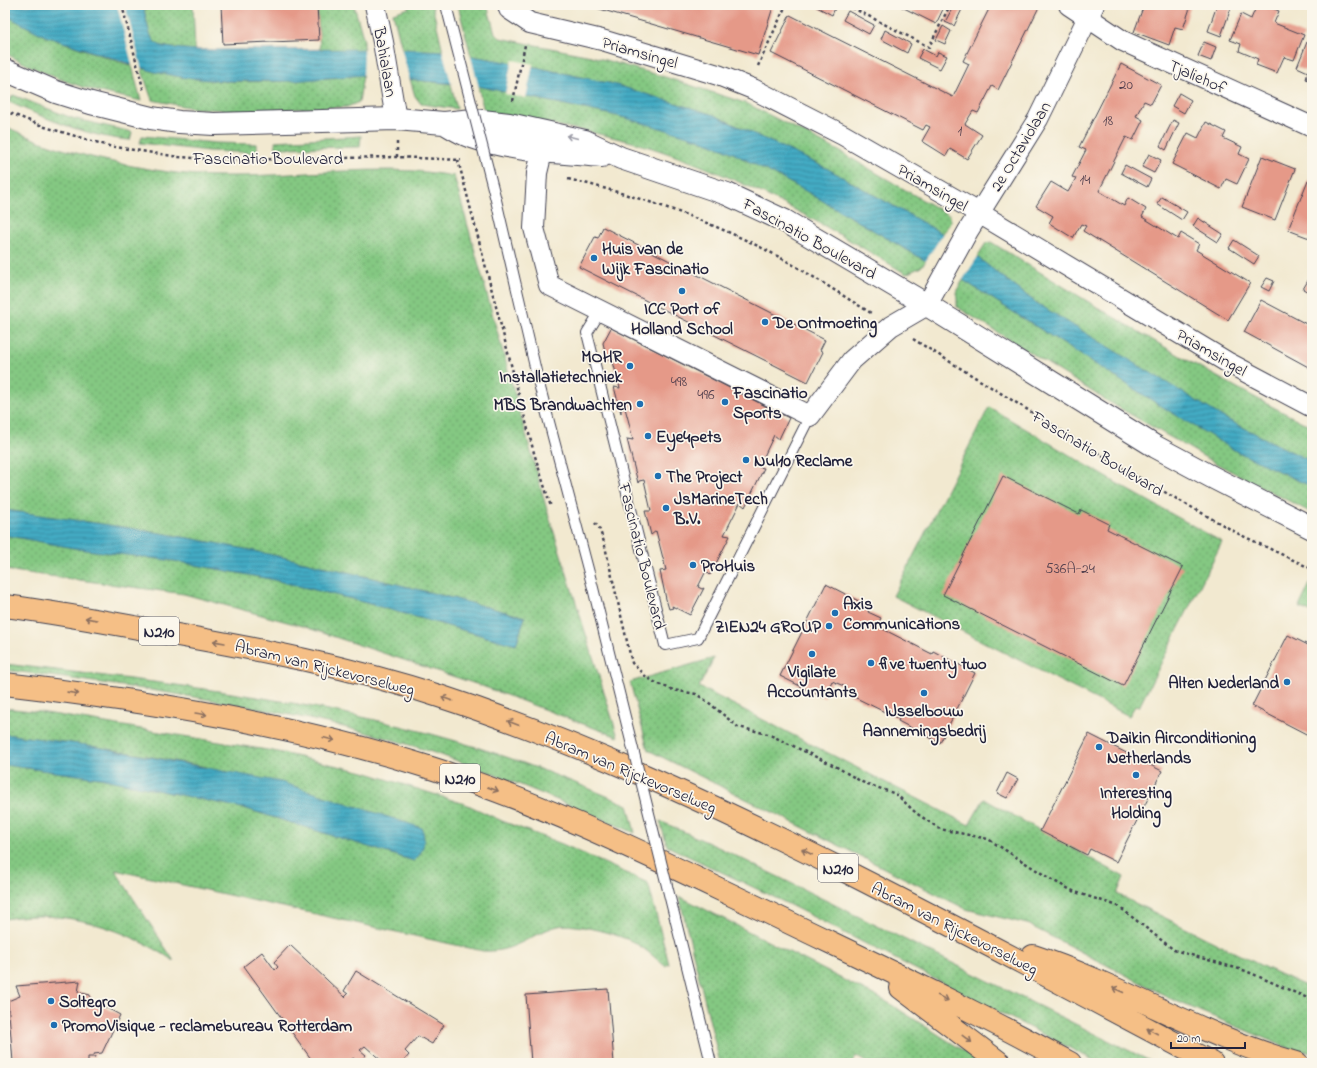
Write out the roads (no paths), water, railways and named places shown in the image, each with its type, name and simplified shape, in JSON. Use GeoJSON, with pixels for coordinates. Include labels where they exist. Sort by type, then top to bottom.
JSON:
{"type":"FeatureCollection","features":[{"type":"Feature","properties":{"kind":"highway","name":"Abram van Rijckevorselweg"},"geometry":{"type":"LineString","coordinates":[[5,606],[50,612],[284,654],[319,662],[443,697],[556,739],[696,799],[797,847],[979,939],[1212,1063]]}},
{"type":"Feature","properties":{"kind":"highway","name":"N210"},"geometry":{"type":"LineString","coordinates":[[5,684],[121,700],[257,723],[351,745],[431,768],[490,788],[576,822],[858,956],[1034,1043],[1070,1063]]}},
{"type":"Feature","properties":{"kind":"highway"},"geometry":{"type":"LineString","coordinates":[[979,939],[1066,967],[1216,1034],[1297,1063]]}},
{"type":"Feature","properties":{"kind":"highway"},"geometry":{"type":"LineString","coordinates":[[858,956],[1000,1063]]}},
{"type":"Feature","properties":{"kind":"street","name":"Bahialaan"},"geometry":{"type":"LineString","coordinates":[[375,5],[383,42],[396,120]]}},
{"type":"Feature","properties":{"kind":"street","name":"Priamsingel"},"geometry":{"type":"LineString","coordinates":[[508,5],[509,9],[528,32],[609,42],[718,75],[748,87],[843,135],[979,213],[1227,362],[1312,407]]}},
{"type":"Feature","properties":{"kind":"street","name":"Tjaliehof"},"geometry":{"type":"LineString","coordinates":[[1069,5],[1092,11],[1123,41],[1138,49],[1312,127]]}},
{"type":"Feature","properties":{"kind":"street","name":"2e Octaviolaan"},"geometry":{"type":"LineString","coordinates":[[927,305],[968,231],[1038,120],[1092,11]]}},
{"type":"Feature","properties":{"kind":"street","name":"Fascinatio Boulevard"},"geometry":{"type":"LineString","coordinates":[[8,76],[91,103],[151,118],[179,122],[214,124],[396,120],[444,123],[473,120],[509,124],[545,141],[585,140],[621,158],[727,194],[767,212],[813,236],[1156,447],[1312,528]]}},
{"type":"Feature","properties":{"kind":"street"},"geometry":{"type":"LineString","coordinates":[[545,141],[538,173],[534,228],[549,285],[600,312],[810,416]]}},
{"type":"Feature","properties":{"kind":"street","name":"Fascinatio Boulevard"},"geometry":{"type":"LineString","coordinates":[[810,416],[852,360],[891,326],[927,305]]}},
{"type":"Feature","properties":{"kind":"lane"},"geometry":{"type":"LineString","coordinates":[[446,5],[496,200],[539,384],[593,588],[711,1063]]}},
{"type":"Feature","properties":{"kind":"lane","name":"Fascinatio Boulevard"},"geometry":{"type":"LineString","coordinates":[[600,312],[587,333],[665,644],[698,638],[810,416]]}},
{"type":"Feature","properties":{"kind":"water"},"geometry":{"type":"Polygon","coordinates":[[[5,5],[143,5],[152,38],[161,46],[180,49],[402,49],[443,51],[530,66],[613,84],[714,115],[828,169],[943,234],[977,257],[1035,302],[1226,419],[1312,462],[1312,487],[1236,451],[1161,406],[963,280],[926,261],[804,190],[725,149],[698,139],[622,117],[478,86],[363,75],[292,81],[224,81],[187,78],[155,72],[45,36],[5,15],[5,5]]]}},
{"type":"Feature","properties":{"kind":"water"},"geometry":{"type":"Polygon","coordinates":[[[5,510],[146,531],[256,551],[525,617],[516,645],[352,599],[270,579],[175,561],[79,549],[5,535],[5,510]]]}},
{"type":"Feature","properties":{"kind":"water"},"geometry":{"type":"Polygon","coordinates":[[[5,734],[86,745],[281,782],[422,828],[424,841],[422,850],[414,861],[247,809],[100,778],[5,765],[5,734]]]}},
{"type":"Feature","properties":{"kind":"place","name":"Huis van de Wijk Fascinatio"},"geometry":{"type":"Point","coordinates":[594,258]}},
{"type":"Feature","properties":{"kind":"place","name":"ICC Port of Holland School"},"geometry":{"type":"Point","coordinates":[682,291]}},
{"type":"Feature","properties":{"kind":"place","name":"De Ontmoeting"},"geometry":{"type":"Point","coordinates":[765,322]}},
{"type":"Feature","properties":{"kind":"place","name":"MOHR Installatietechniek"},"geometry":{"type":"Point","coordinates":[630,366]}},
{"type":"Feature","properties":{"kind":"place","name":"Fascinatio Sports"},"geometry":{"type":"Point","coordinates":[725,402]}},
{"type":"Feature","properties":{"kind":"place","name":"MBS Brandwachten"},"geometry":{"type":"Point","coordinates":[640,404]}},
{"type":"Feature","properties":{"kind":"place","name":"Eye4pets"},"geometry":{"type":"Point","coordinates":[648,436]}},
{"type":"Feature","properties":{"kind":"place","name":"Nul10 Reclame"},"geometry":{"type":"Point","coordinates":[746,460]}},
{"type":"Feature","properties":{"kind":"place","name":"The Project"},"geometry":{"type":"Point","coordinates":[658,476]}},
{"type":"Feature","properties":{"kind":"place","name":"JsMarineTech B.V."},"geometry":{"type":"Point","coordinates":[666,508]}},
{"type":"Feature","properties":{"kind":"place","name":"ProHuis"},"geometry":{"type":"Point","coordinates":[693,565]}},
{"type":"Feature","properties":{"kind":"place","name":"Axis Communications"},"geometry":{"type":"Point","coordinates":[835,613]}},
{"type":"Feature","properties":{"kind":"place","name":"ZIEN24 GROUP"},"geometry":{"type":"Point","coordinates":[829,626]}},
{"type":"Feature","properties":{"kind":"place","name":"Vigilate Accountants"},"geometry":{"type":"Point","coordinates":[812,654]}},
{"type":"Feature","properties":{"kind":"place","name":"five twenty two"},"geometry":{"type":"Point","coordinates":[871,663]}},
{"type":"Feature","properties":{"kind":"place","name":"Alten Nederland"},"geometry":{"type":"Point","coordinates":[1287,682]}},
{"type":"Feature","properties":{"kind":"place","name":"IJsselbouw Aannemingsbedrij"},"geometry":{"type":"Point","coordinates":[924,693]}},
{"type":"Feature","properties":{"kind":"place","name":"Daikin Airconditioning Netherlands"},"geometry":{"type":"Point","coordinates":[1099,747]}},
{"type":"Feature","properties":{"kind":"place","name":"Interesting Holding"},"geometry":{"type":"Point","coordinates":[1136,775]}},
{"type":"Feature","properties":{"kind":"place","name":"Soltegro"},"geometry":{"type":"Point","coordinates":[51,1001]}},
{"type":"Feature","properties":{"kind":"place","name":"PromoVisique - reclamebureau Rotterdam"},"geometry":{"type":"Point","coordinates":[54,1025]}}]}
